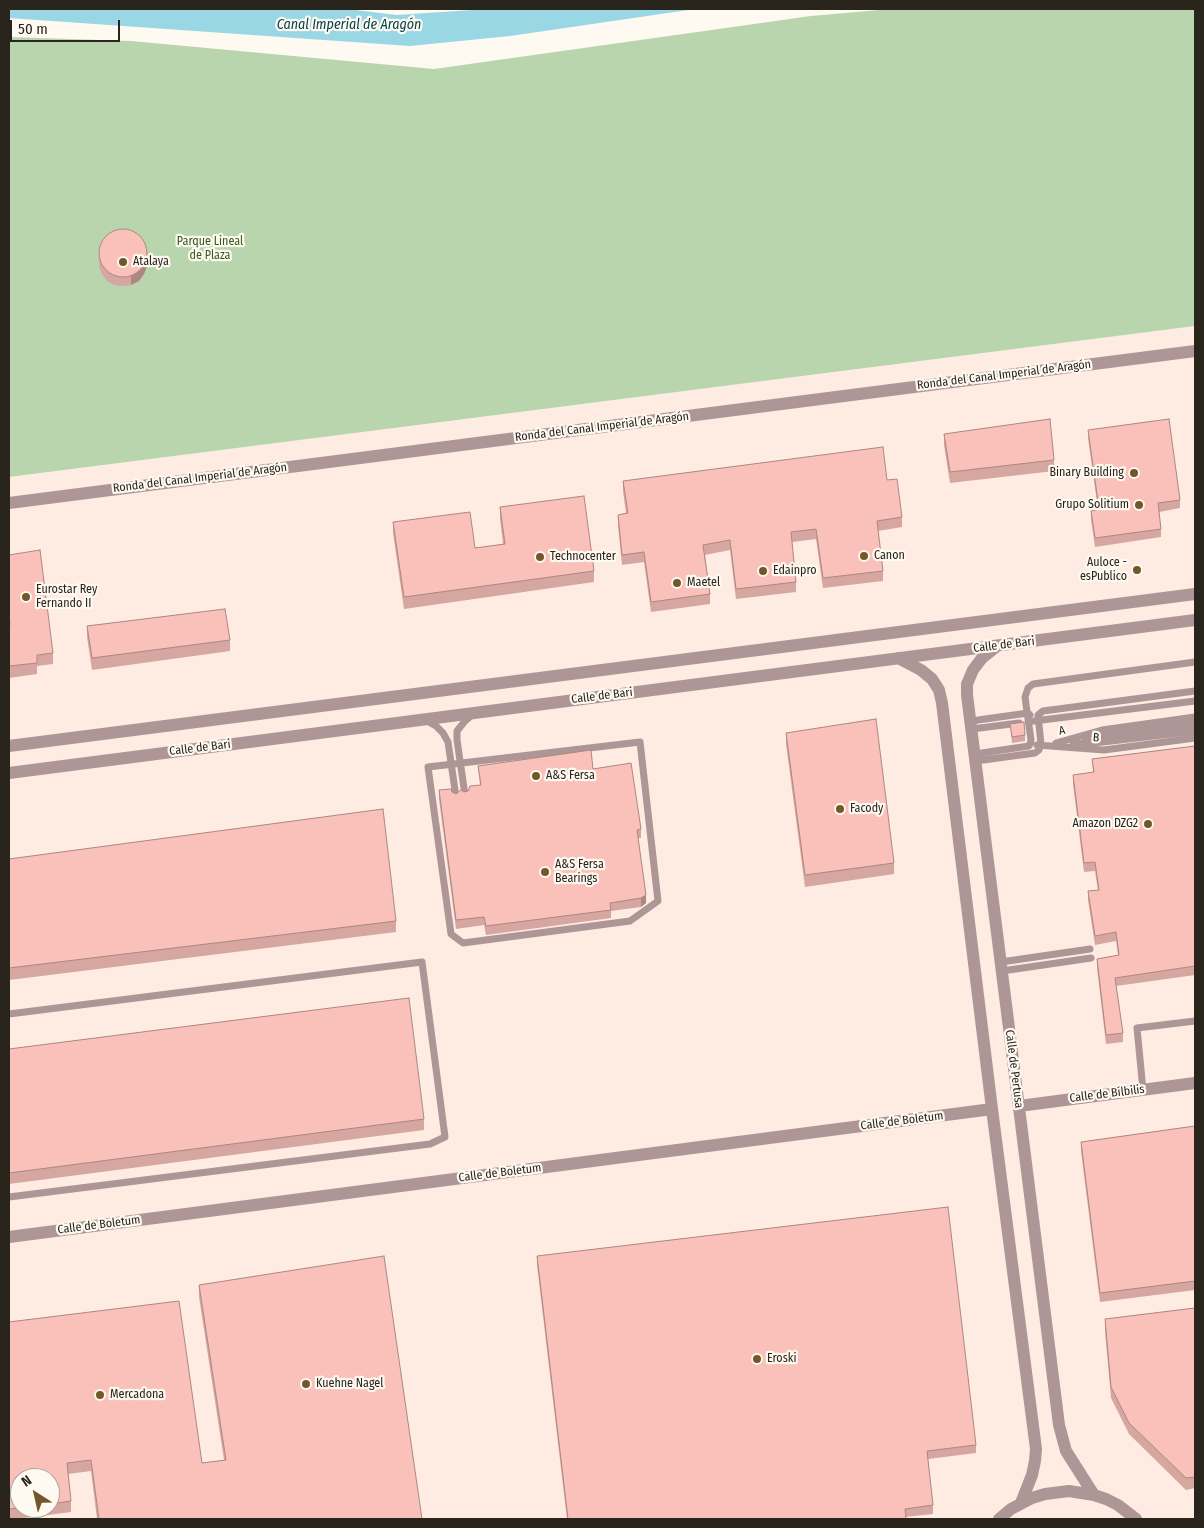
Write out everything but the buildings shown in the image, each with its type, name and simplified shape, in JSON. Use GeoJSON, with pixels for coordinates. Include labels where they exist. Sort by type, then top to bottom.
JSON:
{"type":"FeatureCollection","features":[{"type":"Feature","properties":{"kind":"street","name":"Ronda del Canal Imperial de Aragón"},"geometry":{"type":"LineString","coordinates":[[9,503],[1195,351]]}},
{"type":"Feature","properties":{"kind":"street","name":"Calle de Bari"},"geometry":{"type":"LineString","coordinates":[[9,746],[1195,594]]}},
{"type":"Feature","properties":{"kind":"street","name":"Calle de Bari"},"geometry":{"type":"LineString","coordinates":[[9,772],[1195,620]]}},
{"type":"Feature","properties":{"kind":"street","name":"Calle de Pertusa"},"geometry":{"type":"LineString","coordinates":[[997,646],[982,658],[973,670],[968,684],[971,725],[1059,1425],[1066,1451],[1094,1495]]}},
{"type":"Feature","properties":{"kind":"street"},"geometry":{"type":"LineString","coordinates":[[898,658],[921,670],[932,679],[939,690],[942,703],[1036,1449],[1036,1461],[1021,1503]]}},
{"type":"Feature","properties":{"kind":"street","name":"Calle de Bílbilis"},"geometry":{"type":"LineString","coordinates":[[1018,1106],[1195,1083]]}},
{"type":"Feature","properties":{"kind":"street","name":"Calle de Boletum"},"geometry":{"type":"LineString","coordinates":[[9,1237],[992,1109]]}},
{"type":"Feature","properties":{"kind":"street"},"geometry":{"type":"LineString","coordinates":[[999,1519],[1021,1503],[1044,1494],[1069,1491],[1094,1495],[1118,1505],[1136,1519]]}},
{"type":"Feature","properties":{"kind":"lane"},"geometry":{"type":"LineString","coordinates":[[1028,746],[1031,740],[1025,697],[1028,688],[1033,684],[1195,662]]}},
{"type":"Feature","properties":{"kind":"lane"},"geometry":{"type":"LineString","coordinates":[[975,757],[1035,753],[1040,747],[1038,715],[1043,710],[1195,691]]}},
{"type":"Feature","properties":{"kind":"lane"},"geometry":{"type":"LineString","coordinates":[[971,725],[1029,722],[1195,701]]}},
{"type":"Feature","properties":{"kind":"lane"},"geometry":{"type":"LineString","coordinates":[[466,796],[457,731],[474,713]]}},
{"type":"Feature","properties":{"kind":"lane"},"geometry":{"type":"LineString","coordinates":[[971,725],[1028,713]]}},
{"type":"Feature","properties":{"kind":"lane"},"geometry":{"type":"LineString","coordinates":[[1028,713],[1038,721]]}},
{"type":"Feature","properties":{"kind":"lane","name":"A"},"geometry":{"type":"LineString","coordinates":[[1050,745],[1102,730],[1195,717]]}},
{"type":"Feature","properties":{"kind":"lane"},"geometry":{"type":"LineString","coordinates":[[424,720],[436,726],[448,742],[456,797]]}},
{"type":"Feature","properties":{"kind":"lane","name":"A"},"geometry":{"type":"LineString","coordinates":[[1050,745],[1101,736],[1195,724]]}},
{"type":"Feature","properties":{"kind":"lane","name":"B"},"geometry":{"type":"LineString","coordinates":[[1050,745],[1103,742],[1195,731]]}},
{"type":"Feature","properties":{"kind":"lane","name":"B"},"geometry":{"type":"LineString","coordinates":[[1050,745],[1104,750],[1195,738]]}},
{"type":"Feature","properties":{"kind":"lane"},"geometry":{"type":"LineString","coordinates":[[640,742],[658,901],[630,922],[463,943],[451,934],[428,767],[460,763],[640,742]]}},
{"type":"Feature","properties":{"kind":"lane"},"geometry":{"type":"LineString","coordinates":[[975,757],[1028,746],[1040,747],[1050,745]]}},
{"type":"Feature","properties":{"kind":"lane"},"geometry":{"type":"LineString","coordinates":[[1001,966],[1090,949]]}},
{"type":"Feature","properties":{"kind":"lane"},"geometry":{"type":"LineString","coordinates":[[1001,966],[1091,958]]}},
{"type":"Feature","properties":{"kind":"lane"},"geometry":{"type":"LineString","coordinates":[[9,1014],[422,962],[445,1137],[430,1144],[9,1198]]}},
{"type":"Feature","properties":{"kind":"lane"},"geometry":{"type":"LineString","coordinates":[[1143,1090],[1136,1028],[1195,1021]]}},
{"type":"Feature","properties":{"kind":"shaded area"},"geometry":{"type":"Polygon","coordinates":[[[1195,326],[1195,1519],[9,1519],[9,477],[1195,326]]]}},
{"type":"Feature","properties":{"kind":"green space","name":"Parque Lineal de Plaza"},"geometry":{"type":"Polygon","coordinates":[[[890,9],[1195,9],[1195,326],[9,477],[9,37],[131,41],[434,69],[811,16],[890,9]]]}},
{"type":"Feature","properties":{"kind":"water","name":"Canal Imperial de Aragón"},"geometry":{"type":"Polygon","coordinates":[[[9,9],[347,9],[397,15],[487,9],[695,9],[510,36],[410,46],[9,18],[9,9]]]}},
{"type":"Feature","properties":{"kind":"place","name":"Atalaya"},"geometry":{"type":"Point","coordinates":[123,262]}},
{"type":"Feature","properties":{"kind":"place","name":"Binary Building"},"geometry":{"type":"Point","coordinates":[1134,473]}},
{"type":"Feature","properties":{"kind":"place","name":"Grupo Solitium"},"geometry":{"type":"Point","coordinates":[1139,505]}},
{"type":"Feature","properties":{"kind":"place","name":"Canon"},"geometry":{"type":"Point","coordinates":[864,556]}},
{"type":"Feature","properties":{"kind":"place","name":"Technocenter"},"geometry":{"type":"Point","coordinates":[540,557]}},
{"type":"Feature","properties":{"kind":"place","name":"Auloce - esPublico"},"geometry":{"type":"Point","coordinates":[1137,570]}},
{"type":"Feature","properties":{"kind":"place","name":"Edainpro"},"geometry":{"type":"Point","coordinates":[763,571]}},
{"type":"Feature","properties":{"kind":"place","name":"Maetel"},"geometry":{"type":"Point","coordinates":[677,583]}},
{"type":"Feature","properties":{"kind":"place","name":"Eurostar Rey Fernando II"},"geometry":{"type":"Point","coordinates":[26,597]}},
{"type":"Feature","properties":{"kind":"place","name":"A&S Fersa"},"geometry":{"type":"Point","coordinates":[536,776]}},
{"type":"Feature","properties":{"kind":"place","name":"Facody"},"geometry":{"type":"Point","coordinates":[840,809]}},
{"type":"Feature","properties":{"kind":"place","name":"Amazon DZG2"},"geometry":{"type":"Point","coordinates":[1148,824]}},
{"type":"Feature","properties":{"kind":"place","name":"A&S Fersa Bearings"},"geometry":{"type":"Point","coordinates":[545,872]}},
{"type":"Feature","properties":{"kind":"place","name":"Eroski"},"geometry":{"type":"Point","coordinates":[757,1359]}},
{"type":"Feature","properties":{"kind":"place","name":"Kuehne Nagel"},"geometry":{"type":"Point","coordinates":[306,1384]}},
{"type":"Feature","properties":{"kind":"place","name":"Mercadona"},"geometry":{"type":"Point","coordinates":[100,1395]}}]}
